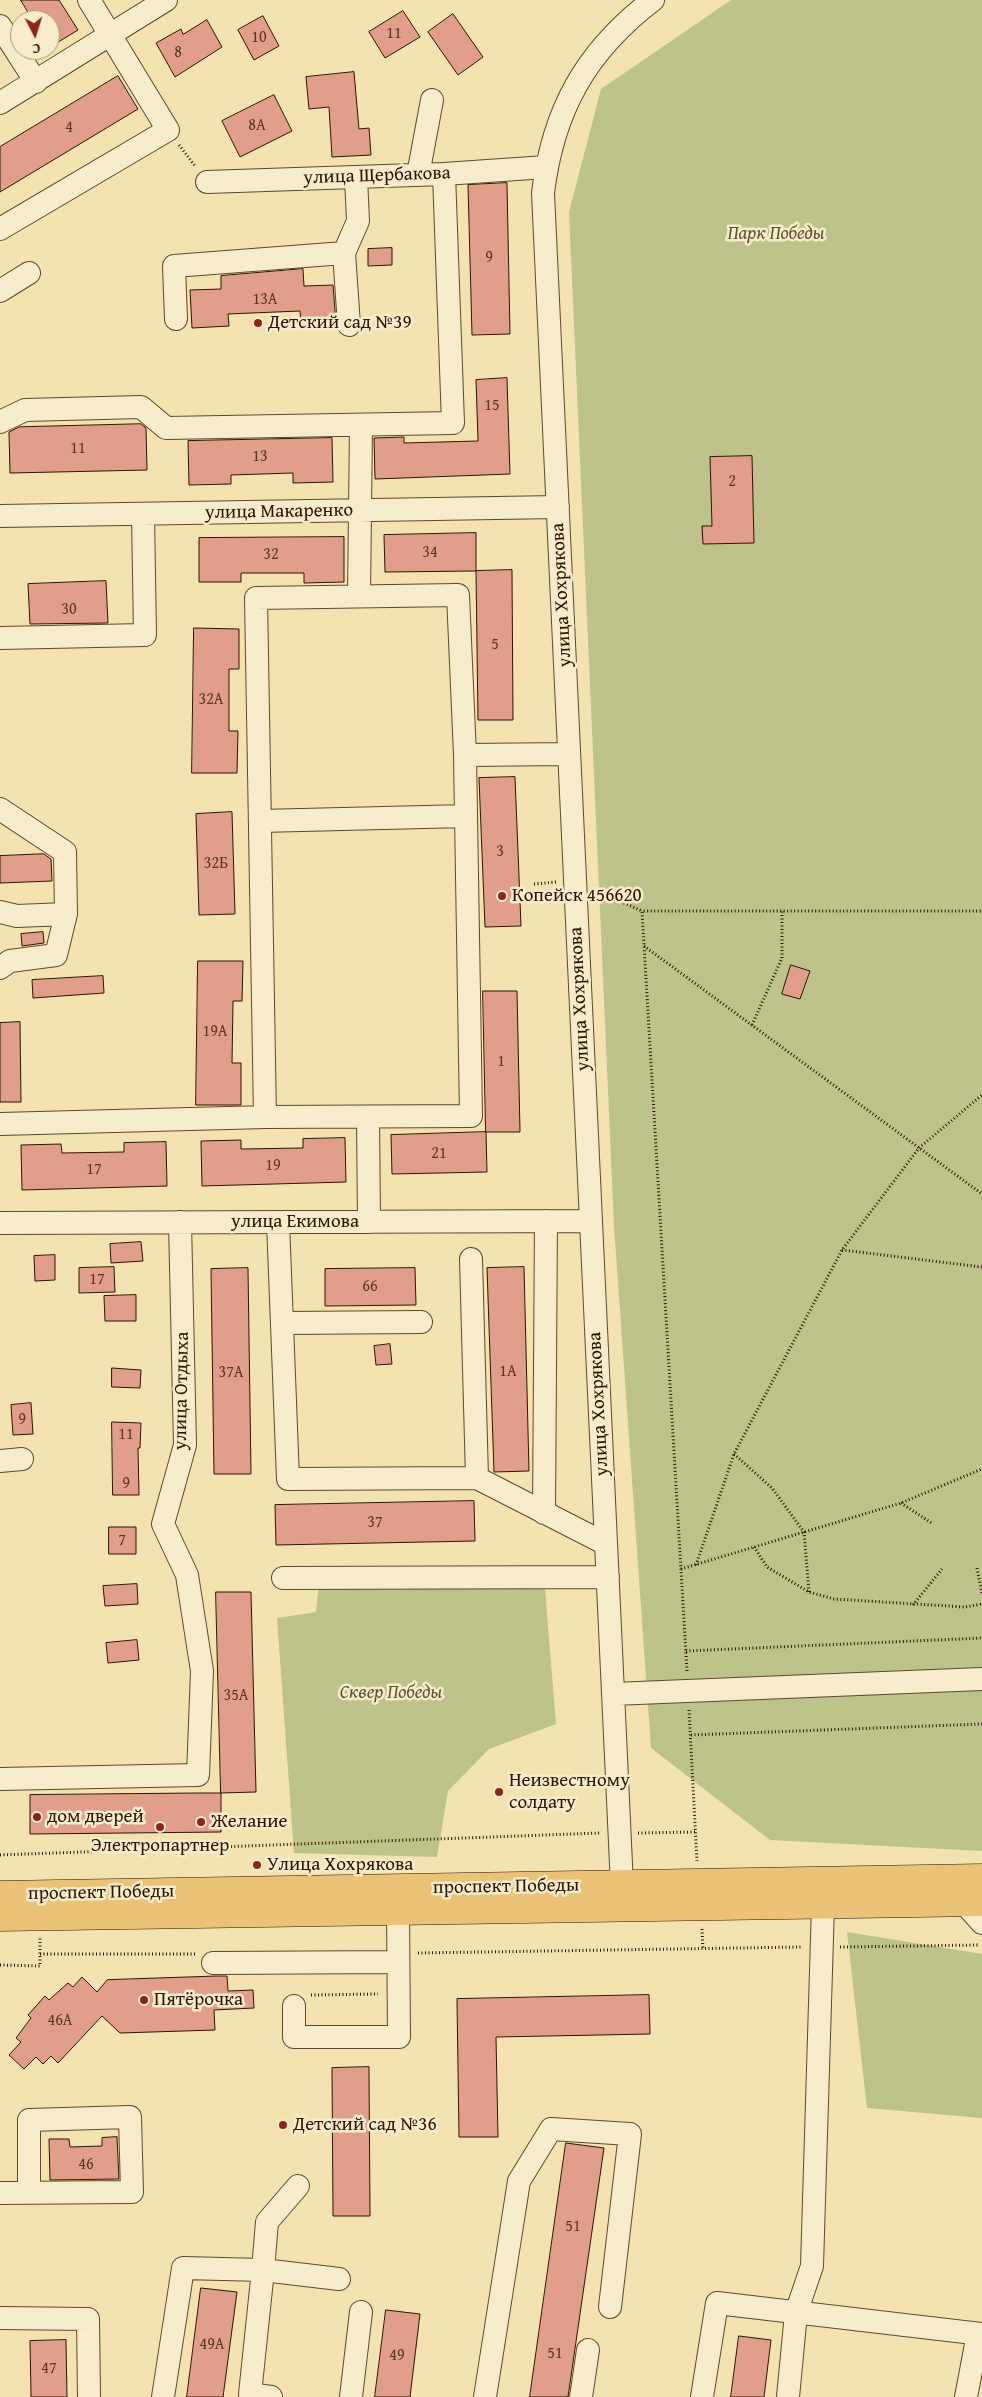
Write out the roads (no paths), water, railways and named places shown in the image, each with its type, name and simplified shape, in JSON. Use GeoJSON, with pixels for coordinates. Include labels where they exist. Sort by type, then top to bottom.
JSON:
{"type":"FeatureCollection","features":[{"type":"Feature","properties":{"kind":"main road","name":"проспект Победы"},"geometry":{"type":"LineString","coordinates":[[0,1895],[699,1896],[982,1878]]}},
{"type":"Feature","properties":{"kind":"main road","name":"проспект Победы"},"geometry":{"type":"LineString","coordinates":[[699,1896],[823,1905],[973,1902]]}},
{"type":"Feature","properties":{"kind":"main road","name":"проспект Победы"},"geometry":{"type":"LineString","coordinates":[[0,1917],[398,1910],[622,1897]]}},
{"type":"Feature","properties":{"kind":"street"},"geometry":{"type":"LineString","coordinates":[[0,229],[168,130],[89,0]]}},
{"type":"Feature","properties":{"kind":"street"},"geometry":{"type":"LineString","coordinates":[[0,104],[166,0]]}},
{"type":"Feature","properties":{"kind":"street","name":"улица Хохрякова"},"geometry":{"type":"LineString","coordinates":[[622,1897],[543,193],[546,168],[562,115],[584,70],[612,36],[653,0]]}},
{"type":"Feature","properties":{"kind":"street"},"geometry":{"type":"LineString","coordinates":[[0,26],[36,82]]}},
{"type":"Feature","properties":{"kind":"street"},"geometry":{"type":"LineString","coordinates":[[418,175],[432,100]]}},
{"type":"Feature","properties":{"kind":"street","name":"улица Щербакова"},"geometry":{"type":"LineString","coordinates":[[207,182],[356,178],[546,168]]}},
{"type":"Feature","properties":{"kind":"street"},"geometry":{"type":"LineString","coordinates":[[0,422],[25,410],[141,406],[166,428],[453,423],[444,174]]}},
{"type":"Feature","properties":{"kind":"street"},"geometry":{"type":"LineString","coordinates":[[349,325],[344,253],[358,221],[356,178]]}},
{"type":"Feature","properties":{"kind":"street"},"geometry":{"type":"LineString","coordinates":[[176,319],[174,266],[344,253]]}},
{"type":"Feature","properties":{"kind":"street"},"geometry":{"type":"LineString","coordinates":[[0,291],[29,273]]}},
{"type":"Feature","properties":{"kind":"street"},"geometry":{"type":"LineString","coordinates":[[359,596],[361,425]]}},
{"type":"Feature","properties":{"kind":"street","name":"улица Макаренко"},"geometry":{"type":"LineString","coordinates":[[0,516],[359,512],[558,507]]}},
{"type":"Feature","properties":{"kind":"street"},"geometry":{"type":"LineString","coordinates":[[0,638],[145,636],[143,514]]}},
{"type":"Feature","properties":{"kind":"street"},"geometry":{"type":"LineString","coordinates":[[0,1124],[266,1117],[471,1116],[465,756],[458,595],[256,598],[266,1117]]}},
{"type":"Feature","properties":{"kind":"street"},"geometry":{"type":"LineString","coordinates":[[465,756],[569,754]]}},
{"type":"Feature","properties":{"kind":"street"},"geometry":{"type":"LineString","coordinates":[[0,809],[65,852],[66,914],[56,955],[10,961],[0,968]]}},
{"type":"Feature","properties":{"kind":"street"},"geometry":{"type":"LineString","coordinates":[[260,821],[466,816]]}},
{"type":"Feature","properties":{"kind":"street"},"geometry":{"type":"LineString","coordinates":[[0,912],[17,916],[66,914]]}},
{"type":"Feature","properties":{"kind":"street"},"geometry":{"type":"LineString","coordinates":[[368,1116],[369,1222]]}},
{"type":"Feature","properties":{"kind":"street"},"geometry":{"type":"LineString","coordinates":[[544,1513],[546,1221]]}},
{"type":"Feature","properties":{"kind":"street","name":"улица Екимова"},"geometry":{"type":"LineString","coordinates":[[0,1223],[591,1221]]}},
{"type":"Feature","properties":{"kind":"street","name":"улица Отдыха"},"geometry":{"type":"LineString","coordinates":[[0,1779],[198,1775],[202,1671],[187,1574],[163,1524],[185,1445],[180,1222]]}},
{"type":"Feature","properties":{"kind":"street"},"geometry":{"type":"LineString","coordinates":[[278,1222],[288,1479],[477,1478],[606,1544]]}},
{"type":"Feature","properties":{"kind":"street"},"geometry":{"type":"LineString","coordinates":[[471,1259],[477,1478]]}},
{"type":"Feature","properties":{"kind":"street"},"geometry":{"type":"LineString","coordinates":[[282,1323],[421,1322]]}},
{"type":"Feature","properties":{"kind":"street"},"geometry":{"type":"LineString","coordinates":[[0,1461],[22,1459]]}},
{"type":"Feature","properties":{"kind":"street"},"geometry":{"type":"LineString","coordinates":[[283,1578],[608,1577]]}},
{"type":"Feature","properties":{"kind":"street"},"geometry":{"type":"LineString","coordinates":[[613,1694],[982,1679]]}},
{"type":"Feature","properties":{"kind":"street"},"geometry":{"type":"LineString","coordinates":[[973,1902],[982,1923]]}},
{"type":"Feature","properties":{"kind":"street"},"geometry":{"type":"LineString","coordinates":[[788,2397],[796,2312],[812,2266],[823,1905]]}},
{"type":"Feature","properties":{"kind":"street"},"geometry":{"type":"LineString","coordinates":[[298,2001],[294,2037],[399,2037],[398,1910]]}},
{"type":"Feature","properties":{"kind":"street"},"geometry":{"type":"LineString","coordinates":[[206,1958],[398,1958]]}},
{"type":"Feature","properties":{"kind":"street"},"geometry":{"type":"LineString","coordinates":[[0,2192],[29,2192],[132,2192],[130,2117],[29,2120],[29,2192]]}},
{"type":"Feature","properties":{"kind":"street"},"geometry":{"type":"LineString","coordinates":[[485,2397],[519,2181],[551,2129],[630,2134],[610,2307]]}},
{"type":"Feature","properties":{"kind":"street"},"geometry":{"type":"LineString","coordinates":[[271,2397],[250,2394],[266,2222],[298,2186]]}},
{"type":"Feature","properties":{"kind":"street"},"geometry":{"type":"LineString","coordinates":[[164,2397],[183,2268],[263,2270],[339,2279]]}},
{"type":"Feature","properties":{"kind":"street"},"geometry":{"type":"LineString","coordinates":[[702,2397],[716,2303],[980,2334],[966,2397]]}},
{"type":"Feature","properties":{"kind":"street"},"geometry":{"type":"LineString","coordinates":[[350,2397],[361,2312]]}},
{"type":"Feature","properties":{"kind":"street"},"geometry":{"type":"LineString","coordinates":[[0,2318],[88,2320],[89,2397]]}},
{"type":"Feature","properties":{"kind":"street"},"geometry":{"type":"LineString","coordinates":[[581,2397],[588,2350]]}},
{"type":"Feature","properties":{"kind":"place","name":"Детский сад №39"},"geometry":{"type":"Point","coordinates":[258,323]}},
{"type":"Feature","properties":{"kind":"place","name":"Копейск 456620"},"geometry":{"type":"Point","coordinates":[502,896]}},
{"type":"Feature","properties":{"kind":"place","name":"Неизвестному солдату"},"geometry":{"type":"Point","coordinates":[499,1792]}},
{"type":"Feature","properties":{"kind":"place","name":"дом дверей"},"geometry":{"type":"Point","coordinates":[37,1817]}},
{"type":"Feature","properties":{"kind":"place","name":"Желание"},"geometry":{"type":"Point","coordinates":[201,1822]}},
{"type":"Feature","properties":{"kind":"place","name":"Электропартнер"},"geometry":{"type":"Point","coordinates":[160,1827]}},
{"type":"Feature","properties":{"kind":"place","name":"Улица Хохрякова"},"geometry":{"type":"Point","coordinates":[257,1865]}},
{"type":"Feature","properties":{"kind":"place","name":"Пятёрочка"},"geometry":{"type":"Point","coordinates":[144,2000]}},
{"type":"Feature","properties":{"kind":"place","name":"Детский сад №36"},"geometry":{"type":"Point","coordinates":[283,2125]}},
{"type":"Feature","properties":{"kind":"park label","name":"Парк Победы"},"geometry":{"type":"Point","coordinates":[776,234]}},
{"type":"Feature","properties":{"kind":"park label","name":"Сквер Победы"},"geometry":{"type":"Point","coordinates":[391,1693]}}]}
